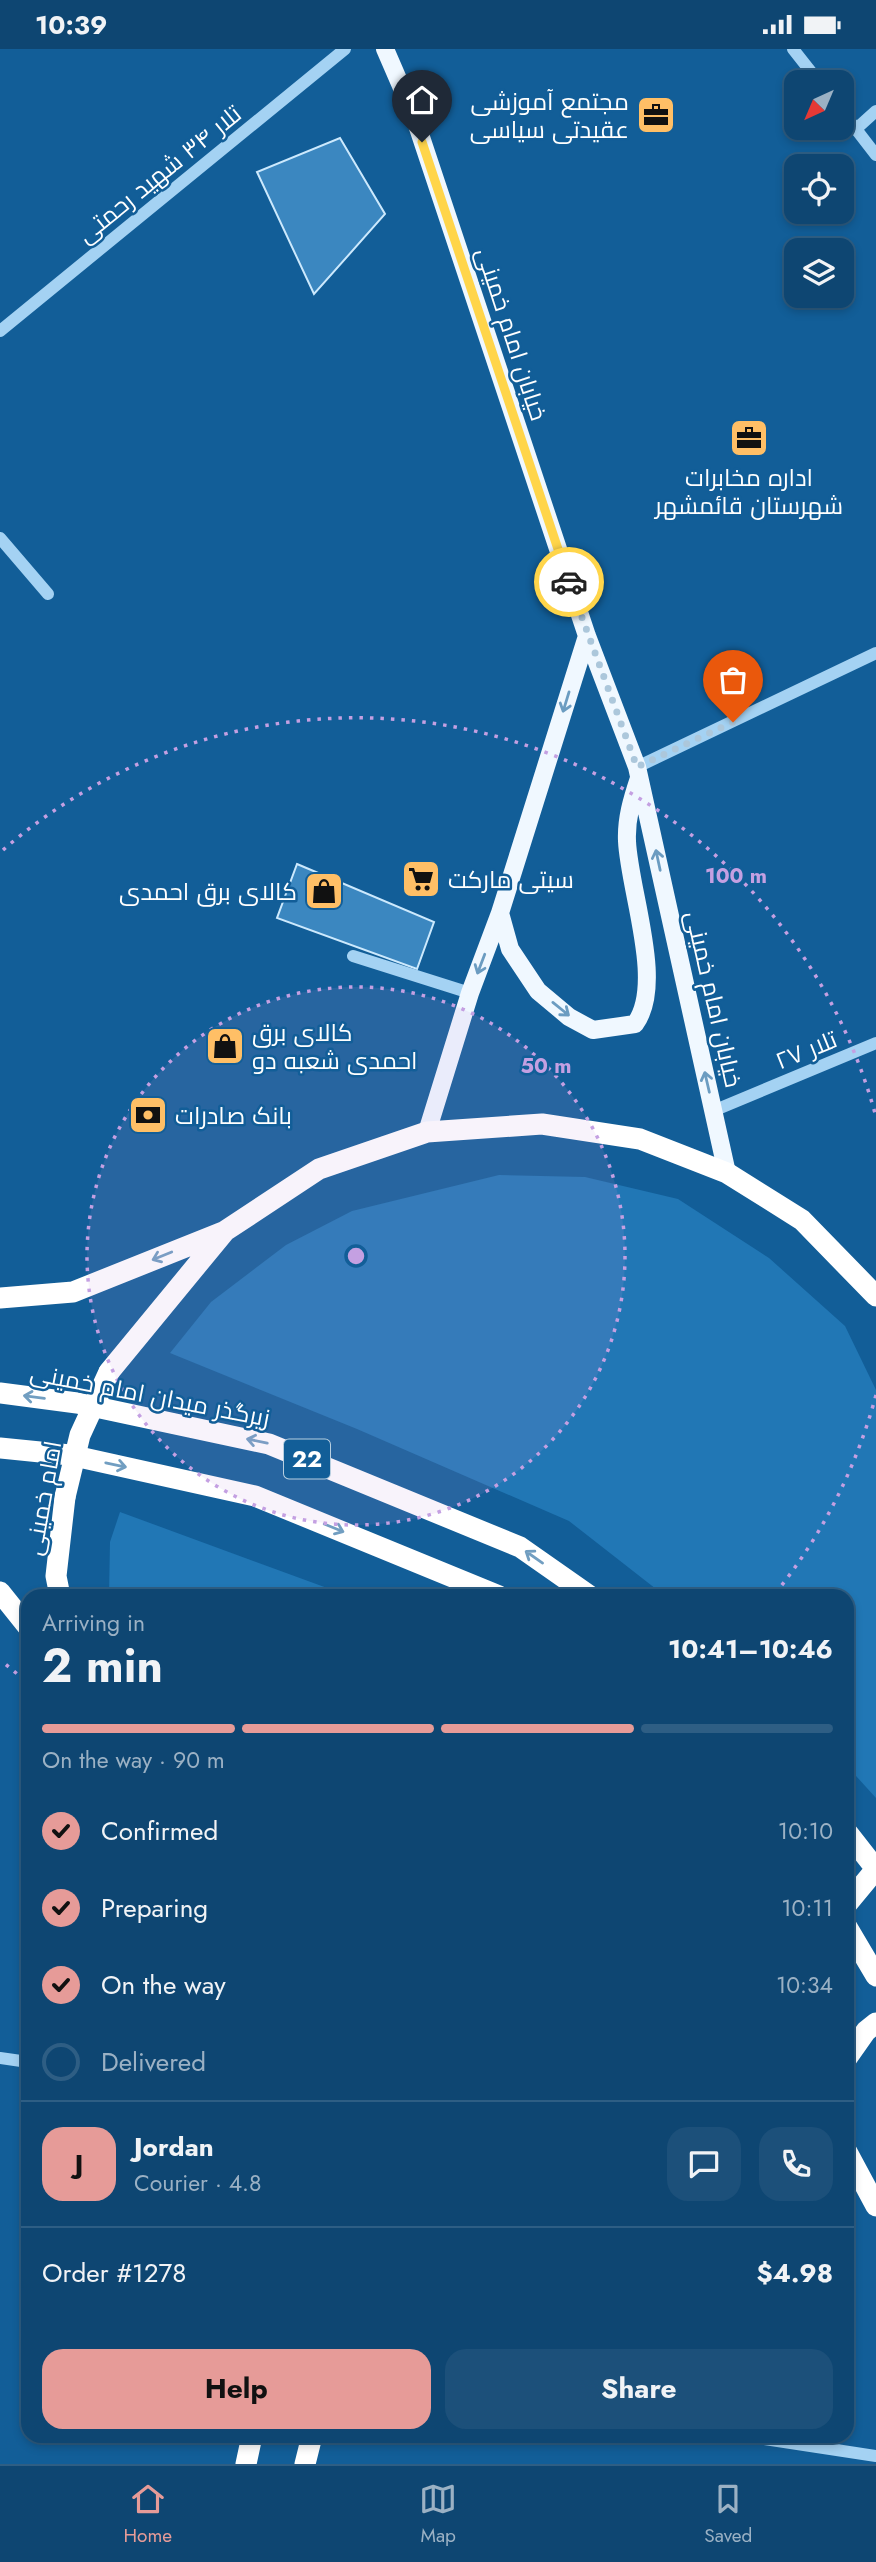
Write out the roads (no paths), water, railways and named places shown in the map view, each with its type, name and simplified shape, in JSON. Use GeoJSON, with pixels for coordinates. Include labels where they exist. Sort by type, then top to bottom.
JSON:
{"type":"FeatureCollection","features":[{"type":"Feature","properties":{"kind":"highway"},"geometry":{"type":"LineString","coordinates":[[0,1298],[73,1292],[225,1231],[319,1169],[427,1132],[542,1124],[640,1139],[727,1173],[802,1220],[876,1296]]}},
{"type":"Feature","properties":{"kind":"highway","name":"امام خمینی"},"geometry":{"type":"LineString","coordinates":[[59,1589],[56,1576],[65,1497],[80,1434],[109,1372],[225,1231]]}},
{"type":"Feature","properties":{"kind":"highway","name":"زیرگذر میدان امام خمینی"},"geometry":{"type":"LineString","coordinates":[[0,1393],[77,1403],[269,1444],[520,1547],[580,1589]]}},
{"type":"Feature","properties":{"kind":"highway","name":"22"},"geometry":{"type":"LineString","coordinates":[[0,1448],[70,1455],[255,1496],[482,1589]]}},
{"type":"Feature","properties":{"kind":"highway"},"geometry":{"type":"LineString","coordinates":[[0,1592],[21,1618]]}},
{"type":"Feature","properties":{"kind":"highway"},"geometry":{"type":"LineString","coordinates":[[854,1841],[876,1869],[854,1896]]}},
{"type":"Feature","properties":{"kind":"highway"},"geometry":{"type":"LineString","coordinates":[[854,1939],[876,1976]]}},
{"type":"Feature","properties":{"kind":"highway"},"geometry":{"type":"LineString","coordinates":[[854,2049],[871,2027]]}},
{"type":"Feature","properties":{"kind":"highway"},"geometry":{"type":"LineString","coordinates":[[854,2165],[876,2206]]}},
{"type":"Feature","properties":{"kind":"highway"},"geometry":{"type":"LineString","coordinates":[[246,2464],[250,2443]]}},
{"type":"Feature","properties":{"kind":"highway"},"geometry":{"type":"LineString","coordinates":[[305,2464],[310,2443]]}},
{"type":"Feature","properties":{"kind":"main road","name":"خیابان امام خمینی"},"geometry":{"type":"LineString","coordinates":[[385,49],[414,116],[587,636],[638,772],[727,1173]]}},
{"type":"Feature","properties":{"kind":"main road"},"geometry":{"type":"LineString","coordinates":[[427,1132],[587,636]]}},
{"type":"Feature","properties":{"kind":"main road"},"geometry":{"type":"LineString","coordinates":[[500,912],[510,950],[538,991],[569,1017],[593,1030],[635,1024],[644,1012],[648,998],[627,842],[628,813],[638,772]]}},
{"type":"Feature","properties":{"kind":"street","name":"تلار ۳۴ شهید رحمتی"},"geometry":{"type":"LineString","coordinates":[[0,331],[345,49]]}},
{"type":"Feature","properties":{"kind":"street"},"geometry":{"type":"LineString","coordinates":[[793,49],[810,70]]}},
{"type":"Feature","properties":{"kind":"street"},"geometry":{"type":"LineString","coordinates":[[856,129],[876,111]]}},
{"type":"Feature","properties":{"kind":"street"},"geometry":{"type":"LineString","coordinates":[[854,126],[876,155]]}},
{"type":"Feature","properties":{"kind":"street"},"geometry":{"type":"LineString","coordinates":[[0,538],[48,594]]}},
{"type":"Feature","properties":{"kind":"street"},"geometry":{"type":"LineString","coordinates":[[638,772],[876,653]]}},
{"type":"Feature","properties":{"kind":"street"},"geometry":{"type":"LineString","coordinates":[[353,957],[470,993]]}},
{"type":"Feature","properties":{"kind":"street","name":"تلار ۲۷"},"geometry":{"type":"LineString","coordinates":[[713,1111],[876,1043]]}},
{"type":"Feature","properties":{"kind":"street"},"geometry":{"type":"LineString","coordinates":[[0,2057],[21,2061]]}},
{"type":"Feature","properties":{"kind":"street"},"geometry":{"type":"LineString","coordinates":[[792,2443],[876,2456]]}},
{"type":"Feature","properties":{"kind":"place","name":"مجتمع آموزشی عقیدتی سیاسی"},"geometry":{"type":"Point","coordinates":[656,115]}},
{"type":"Feature","properties":{"kind":"place","name":"اداره مخابرات شهرستان قائمشهر"},"geometry":{"type":"Point","coordinates":[749,438]}},
{"type":"Feature","properties":{"kind":"place","name":"سیتی مارکت"},"geometry":{"type":"Point","coordinates":[421,879]}},
{"type":"Feature","properties":{"kind":"place","name":"کالای برق احمدی"},"geometry":{"type":"Point","coordinates":[324,891]}},
{"type":"Feature","properties":{"kind":"place","name":"کالای برق احمدی شعبه دو"},"geometry":{"type":"Point","coordinates":[225,1046]}},
{"type":"Feature","properties":{"kind":"place","name":"بانک صادرات"},"geometry":{"type":"Point","coordinates":[148,1115]}}]}
